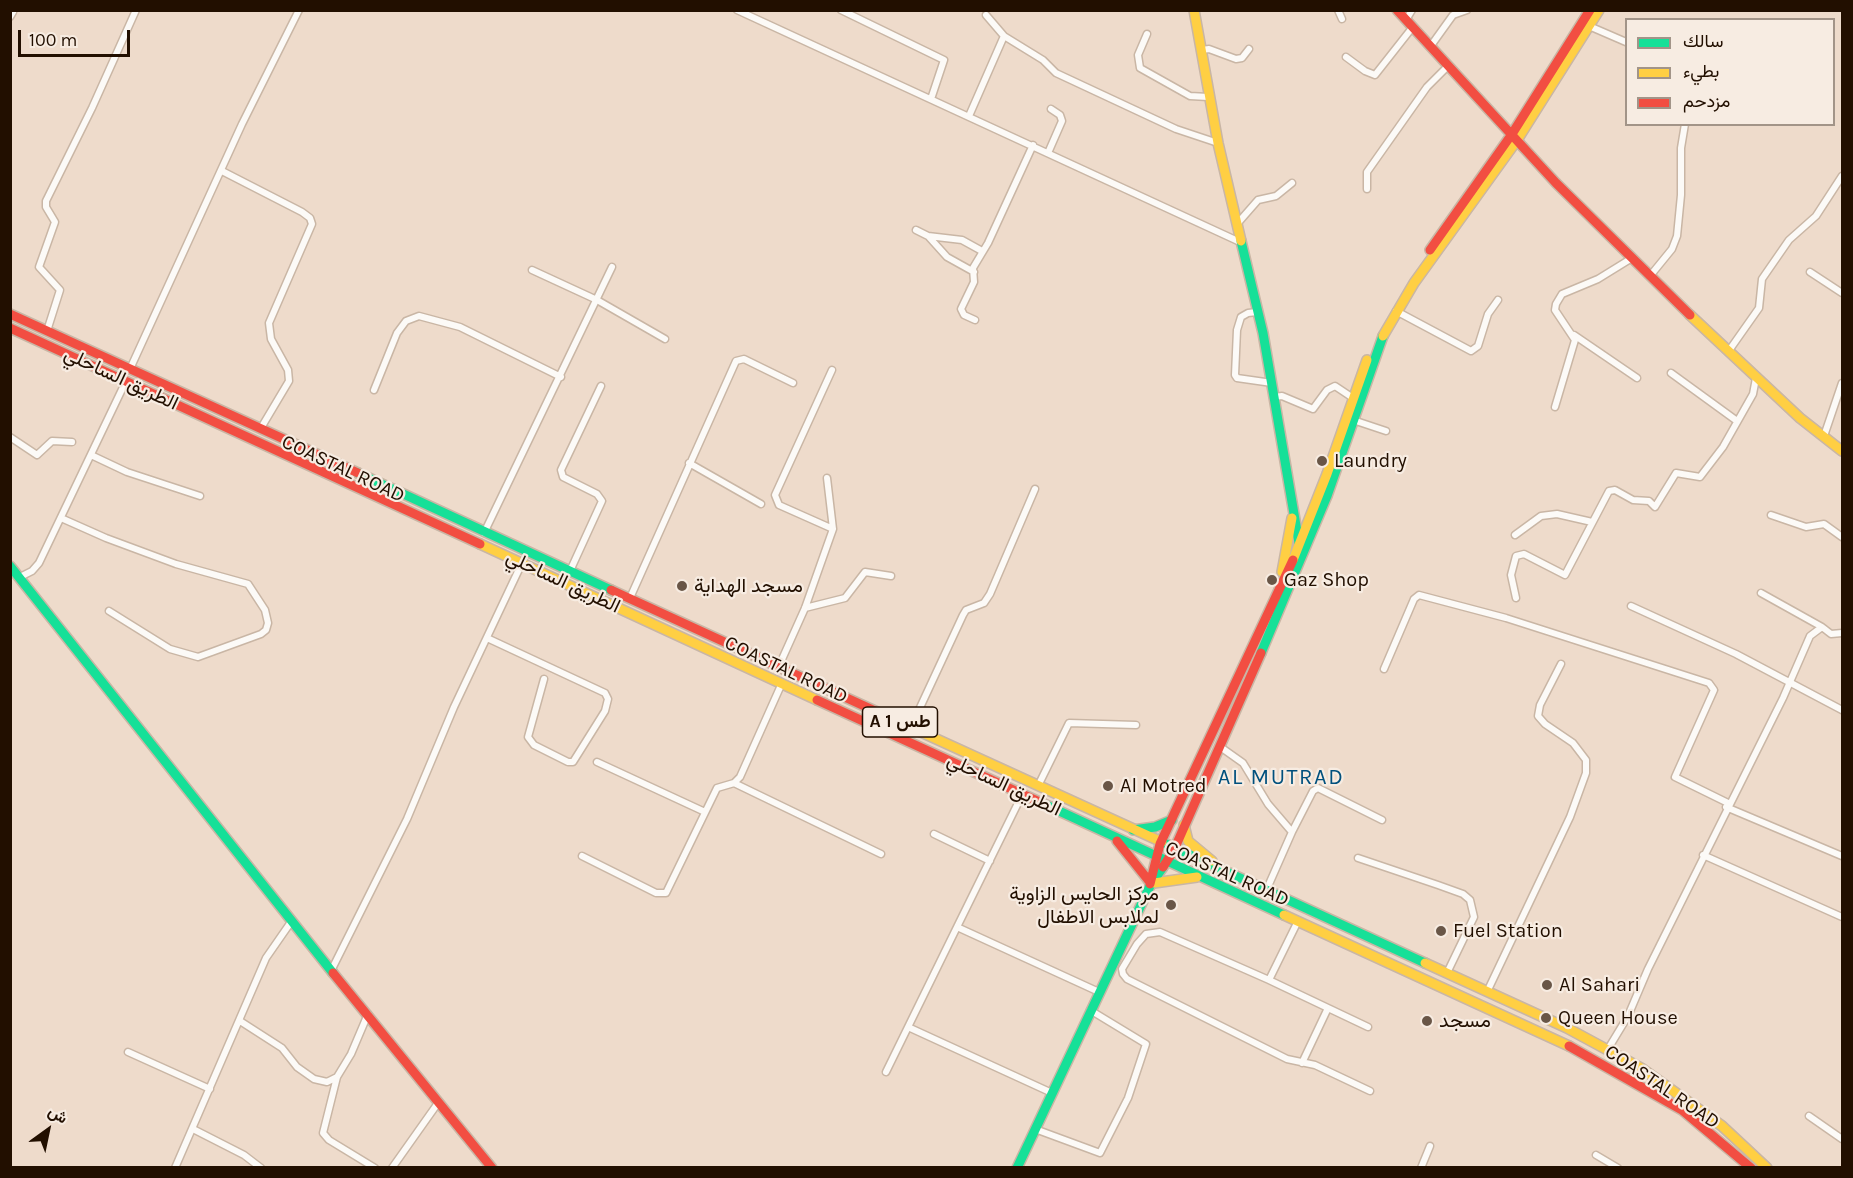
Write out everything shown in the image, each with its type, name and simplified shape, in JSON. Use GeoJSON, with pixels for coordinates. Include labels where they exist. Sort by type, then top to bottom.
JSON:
{"type":"FeatureCollection","features":[{"type":"Feature","properties":{"kind":"main road"},"geometry":{"type":"LineString","coordinates":[[1194,10],[1208,97],[1272,383],[1289,474],[1293,516],[1302,547]]}},
{"type":"Feature","properties":{"kind":"main road"},"geometry":{"type":"LineString","coordinates":[[1396,10],[1556,183],[1650,276],[1756,378],[1842,451]]}},
{"type":"Feature","properties":{"kind":"main road"},"geometry":{"type":"LineString","coordinates":[[1515,137],[1590,10]]}},
{"type":"Feature","properties":{"kind":"main road"},"geometry":{"type":"LineString","coordinates":[[1151,884],[1160,844],[1302,547],[1374,340],[1411,281],[1515,137],[1599,10]]}},
{"type":"Feature","properties":{"kind":"main road"},"geometry":{"type":"LineString","coordinates":[[1017,1167],[1151,884],[1174,850],[1302,547],[1353,420],[1379,343],[1411,281]]}},
{"type":"Feature","properties":{"kind":"main road","name":"COASTAL ROAD"},"geometry":{"type":"LineString","coordinates":[[10,315],[779,666],[1608,1049],[1686,1098],[1722,1126],[1767,1167]]}},
{"type":"Feature","properties":{"kind":"main road"},"geometry":{"type":"LineString","coordinates":[[23,334],[30,323]]}},
{"type":"Feature","properties":{"kind":"main road","name":"الطريق الساحلي"},"geometry":{"type":"LineString","coordinates":[[10,328],[783,682],[1297,923],[1591,1056],[1629,1076],[1699,1121],[1751,1167]]}},
{"type":"Feature","properties":{"kind":"main road"},"geometry":{"type":"LineString","coordinates":[[1283,584],[1287,539],[1293,516]]}},
{"type":"Feature","properties":{"kind":"main road"},"geometry":{"type":"LineString","coordinates":[[10,566],[291,922],[332,969],[492,1167]]}},
{"type":"Feature","properties":{"kind":"main road"},"geometry":{"type":"LineString","coordinates":[[1131,830],[1155,827],[1172,820]]}},
{"type":"Feature","properties":{"kind":"main road"},"geometry":{"type":"LineString","coordinates":[[1184,825],[1188,841],[1221,871]]}},
{"type":"Feature","properties":{"kind":"main road"},"geometry":{"type":"LineString","coordinates":[[1115,838],[1151,884]]}},
{"type":"Feature","properties":{"kind":"main road"},"geometry":{"type":"LineString","coordinates":[[1151,884],[1199,877]]}},
{"type":"Feature","properties":{"kind":"street"},"geometry":{"type":"LineString","coordinates":[[47,331],[60,290],[39,264],[55,222],[46,207],[46,201],[92,108],[136,10]]}},
{"type":"Feature","properties":{"kind":"street"},"geometry":{"type":"LineString","coordinates":[[129,370],[261,85],[299,10]]}},
{"type":"Feature","properties":{"kind":"street"},"geometry":{"type":"LineString","coordinates":[[737,10],[747,12],[1240,242]]}},
{"type":"Feature","properties":{"kind":"street"},"geometry":{"type":"LineString","coordinates":[[841,10],[944,60],[931,99]]}},
{"type":"Feature","properties":{"kind":"street"},"geometry":{"type":"LineString","coordinates":[[1338,10],[1342,19]]}},
{"type":"Feature","properties":{"kind":"street"},"geometry":{"type":"LineString","coordinates":[[1346,57],[1365,71],[1375,75],[1409,24],[1412,10]]}},
{"type":"Feature","properties":{"kind":"street"},"geometry":{"type":"LineString","coordinates":[[1430,47],[1453,15],[1467,10]]}},
{"type":"Feature","properties":{"kind":"street"},"geometry":{"type":"LineString","coordinates":[[986,15],[1004,36],[1036,55],[1056,73],[1176,129],[1218,143]]}},
{"type":"Feature","properties":{"kind":"street"},"geometry":{"type":"LineString","coordinates":[[1589,26],[1611,38],[1625,42]]}},
{"type":"Feature","properties":{"kind":"street"},"geometry":{"type":"LineString","coordinates":[[1147,34],[1138,55],[1137,62],[1140,68],[1190,96],[1208,97]]}},
{"type":"Feature","properties":{"kind":"street"},"geometry":{"type":"LineString","coordinates":[[969,116],[1004,36]]}},
{"type":"Feature","properties":{"kind":"street"},"geometry":{"type":"LineString","coordinates":[[1202,50],[1209,49],[1236,59],[1242,58],[1249,49]]}},
{"type":"Feature","properties":{"kind":"street"},"geometry":{"type":"LineString","coordinates":[[1367,189],[1367,172],[1427,87],[1448,66]]}},
{"type":"Feature","properties":{"kind":"street"},"geometry":{"type":"LineString","coordinates":[[1048,153],[1062,121],[1060,116],[1051,109]]}},
{"type":"Feature","properties":{"kind":"street"},"geometry":{"type":"LineString","coordinates":[[1650,276],[1672,249],[1677,236],[1681,195],[1681,148],[1685,126]]}},
{"type":"Feature","properties":{"kind":"street"},"geometry":{"type":"LineString","coordinates":[[975,320],[964,315],[961,309],[974,282],[976,261],[1033,146]]}},
{"type":"Feature","properties":{"kind":"street"},"geometry":{"type":"LineString","coordinates":[[222,171],[302,212],[310,218],[312,224],[269,323],[271,339],[288,370],[289,381],[260,430]]}},
{"type":"Feature","properties":{"kind":"street"},"geometry":{"type":"LineString","coordinates":[[1728,352],[1761,303],[1762,279],[1789,240],[1816,216],[1842,176]]}},
{"type":"Feature","properties":{"kind":"street"},"geometry":{"type":"LineString","coordinates":[[1237,224],[1258,200],[1276,196],[1292,183]]}},
{"type":"Feature","properties":{"kind":"street"},"geometry":{"type":"LineString","coordinates":[[916,230],[928,236],[962,240],[982,251]]}},
{"type":"Feature","properties":{"kind":"street"},"geometry":{"type":"LineString","coordinates":[[928,236],[947,257],[974,272]]}},
{"type":"Feature","properties":{"kind":"street"},"geometry":{"type":"LineString","coordinates":[[1632,258],[1558,298],[1555,310],[1573,335],[1637,378]]}},
{"type":"Feature","properties":{"kind":"street"},"geometry":{"type":"LineString","coordinates":[[484,533],[612,267]]}},
{"type":"Feature","properties":{"kind":"street"},"geometry":{"type":"LineString","coordinates":[[532,270],[597,300],[665,339]]}},
{"type":"Feature","properties":{"kind":"street"},"geometry":{"type":"LineString","coordinates":[[1810,272],[1842,293]]}},
{"type":"Feature","properties":{"kind":"street"},"geometry":{"type":"LineString","coordinates":[[1396,311],[1472,351],[1478,346],[1488,314],[1497,300]]}},
{"type":"Feature","properties":{"kind":"street"},"geometry":{"type":"LineString","coordinates":[[1257,312],[1248,312],[1241,317],[1237,330],[1235,375],[1237,378],[1272,383]]}},
{"type":"Feature","properties":{"kind":"street"},"geometry":{"type":"LineString","coordinates":[[374,390],[397,333],[406,321],[419,316],[460,327],[561,376]]}},
{"type":"Feature","properties":{"kind":"street"},"geometry":{"type":"LineString","coordinates":[[1555,407],[1574,346],[1573,335]]}},
{"type":"Feature","properties":{"kind":"street"},"geometry":{"type":"LineString","coordinates":[[630,599],[736,361],[744,359],[793,382]]}},
{"type":"Feature","properties":{"kind":"street"},"geometry":{"type":"LineString","coordinates":[[832,370],[776,495],[779,505],[834,529]]}},
{"type":"Feature","properties":{"kind":"street"},"geometry":{"type":"LineString","coordinates":[[1671,373],[1737,421]]}},
{"type":"Feature","properties":{"kind":"street"},"geometry":{"type":"LineString","coordinates":[[1516,598],[1511,575],[1516,556],[1524,554],[1565,575],[1611,490],[1634,500],[1649,501],[1655,507],[1676,473],[1700,477],[1713,462],[1753,393],[1756,378]]}},
{"type":"Feature","properties":{"kind":"street"},"geometry":{"type":"LineString","coordinates":[[20,577],[36,567],[126,381]]}},
{"type":"Feature","properties":{"kind":"street"},"geometry":{"type":"LineString","coordinates":[[1824,436],[1842,383]]}},
{"type":"Feature","properties":{"kind":"street"},"geometry":{"type":"LineString","coordinates":[[569,572],[602,501],[597,494],[563,477],[561,470],[602,386]]}},
{"type":"Feature","properties":{"kind":"street"},"geometry":{"type":"LineString","coordinates":[[1274,398],[1282,396],[1313,409],[1327,390],[1335,386],[1353,398]]}},
{"type":"Feature","properties":{"kind":"street"},"geometry":{"type":"LineString","coordinates":[[1353,420],[1386,431]]}},
{"type":"Feature","properties":{"kind":"street"},"geometry":{"type":"LineString","coordinates":[[10,437],[37,454],[52,441],[72,442]]}},
{"type":"Feature","properties":{"kind":"street"},"geometry":{"type":"LineString","coordinates":[[91,455],[127,472],[200,496]]}},
{"type":"Feature","properties":{"kind":"street"},"geometry":{"type":"LineString","coordinates":[[689,463],[760,504]]}},
{"type":"Feature","properties":{"kind":"street"},"geometry":{"type":"LineString","coordinates":[[779,666],[805,608],[834,529],[827,478]]}},
{"type":"Feature","properties":{"kind":"street"},"geometry":{"type":"LineString","coordinates":[[911,727],[963,615],[966,610],[984,603],[990,594],[1035,489]]}},
{"type":"Feature","properties":{"kind":"street"},"geometry":{"type":"LineString","coordinates":[[1515,535],[1541,516],[1557,514],[1592,522]]}},
{"type":"Feature","properties":{"kind":"street"},"geometry":{"type":"LineString","coordinates":[[1771,515],[1806,527],[1824,524],[1842,537]]}},
{"type":"Feature","properties":{"kind":"street"},"geometry":{"type":"LineString","coordinates":[[61,518],[106,538],[176,564],[248,584],[257,597],[268,623],[261,634],[198,657],[170,649],[109,611]]}},
{"type":"Feature","properties":{"kind":"street"},"geometry":{"type":"LineString","coordinates":[[332,969],[407,819],[454,707],[522,563]]}},
{"type":"Feature","properties":{"kind":"street"},"geometry":{"type":"LineString","coordinates":[[805,608],[845,598],[865,572],[891,576]]}},
{"type":"Feature","properties":{"kind":"street"},"geometry":{"type":"LineString","coordinates":[[1761,593],[1832,634],[1842,633]]}},
{"type":"Feature","properties":{"kind":"street"},"geometry":{"type":"LineString","coordinates":[[1384,669],[1414,599],[1419,595],[1506,618],[1709,683],[1714,690],[1675,777],[1727,805],[1842,856]]}},
{"type":"Feature","properties":{"kind":"street"},"geometry":{"type":"LineString","coordinates":[[1631,606],[1736,654],[1842,710]]}},
{"type":"Feature","properties":{"kind":"street"},"geometry":{"type":"LineString","coordinates":[[1608,1049],[1628,1016],[1703,855],[1789,684],[1810,636],[1822,627]]}},
{"type":"Feature","properties":{"kind":"street"},"geometry":{"type":"LineString","coordinates":[[487,638],[605,693],[608,699],[605,711],[573,762],[568,762],[534,745],[528,737],[544,679]]}},
{"type":"Feature","properties":{"kind":"street"},"geometry":{"type":"LineString","coordinates":[[1487,992],[1570,817],[1586,773],[1586,760],[1573,743],[1545,724],[1538,716],[1540,705],[1561,664]]}},
{"type":"Feature","properties":{"kind":"street"},"geometry":{"type":"LineString","coordinates":[[734,783],[741,777],[783,682]]}},
{"type":"Feature","properties":{"kind":"street"},"geometry":{"type":"LineString","coordinates":[[1038,786],[1069,723],[1136,725]]}},
{"type":"Feature","properties":{"kind":"street"},"geometry":{"type":"LineString","coordinates":[[1219,746],[1243,763],[1268,804],[1292,832]]}},
{"type":"Feature","properties":{"kind":"street"},"geometry":{"type":"LineString","coordinates":[[597,762],[705,812]]}},
{"type":"Feature","properties":{"kind":"street"},"geometry":{"type":"LineString","coordinates":[[582,856],[663,894],[669,890],[717,788],[724,783],[734,783],[881,854]]}},
{"type":"Feature","properties":{"kind":"street"},"geometry":{"type":"LineString","coordinates":[[1266,891],[1313,791],[1318,788],[1382,820]]}},
{"type":"Feature","properties":{"kind":"street"},"geometry":{"type":"LineString","coordinates":[[886,1072],[1023,793]]}},
{"type":"Feature","properties":{"kind":"street"},"geometry":{"type":"LineString","coordinates":[[934,834],[990,861]]}},
{"type":"Feature","properties":{"kind":"street"},"geometry":{"type":"LineString","coordinates":[[1703,855],[1842,917]]}},
{"type":"Feature","properties":{"kind":"street"},"geometry":{"type":"LineString","coordinates":[[1358,858],[1446,888],[1470,900],[1474,917],[1447,973]]}},
{"type":"Feature","properties":{"kind":"street"},"geometry":{"type":"LineString","coordinates":[[175,1167],[266,958],[291,922]]}},
{"type":"Feature","properties":{"kind":"street"},"geometry":{"type":"LineString","coordinates":[[1269,980],[1297,923]]}},
{"type":"Feature","properties":{"kind":"street"},"geometry":{"type":"LineString","coordinates":[[957,927],[1099,992]]}},
{"type":"Feature","properties":{"kind":"street"},"geometry":{"type":"LineString","coordinates":[[1368,1027],[1160,932],[1146,934],[1122,969],[1127,979],[1287,1059],[1315,1065],[1370,1091]]}},
{"type":"Feature","properties":{"kind":"street"},"geometry":{"type":"LineString","coordinates":[[1302,1064],[1328,1008]]}},
{"type":"Feature","properties":{"kind":"street"},"geometry":{"type":"LineString","coordinates":[[1035,1129],[1100,1154],[1128,1098],[1146,1044],[1090,1010]]}},
{"type":"Feature","properties":{"kind":"street"},"geometry":{"type":"LineString","coordinates":[[368,1014],[351,1054],[337,1077],[323,1133],[329,1140],[375,1167]]}},
{"type":"Feature","properties":{"kind":"street"},"geometry":{"type":"LineString","coordinates":[[240,1021],[282,1048],[297,1067],[314,1079],[327,1082],[337,1077]]}},
{"type":"Feature","properties":{"kind":"street"},"geometry":{"type":"LineString","coordinates":[[908,1028],[1052,1093]]}},
{"type":"Feature","properties":{"kind":"street"},"geometry":{"type":"LineString","coordinates":[[128,1052],[210,1089]]}},
{"type":"Feature","properties":{"kind":"street"},"geometry":{"type":"LineString","coordinates":[[392,1167],[438,1103]]}},
{"type":"Feature","properties":{"kind":"street"},"geometry":{"type":"LineString","coordinates":[[1809,1116],[1842,1139]]}},
{"type":"Feature","properties":{"kind":"street"},"geometry":{"type":"LineString","coordinates":[[193,1129],[244,1155],[261,1167]]}},
{"type":"Feature","properties":{"kind":"street"},"geometry":{"type":"LineString","coordinates":[[1421,1167],[1430,1146]]}},
{"type":"Feature","properties":{"kind":"street"},"geometry":{"type":"LineString","coordinates":[[1596,1155],[1618,1167]]}},
{"type":"Feature","properties":{"kind":"traffic: fast"},"geometry":{"type":"LineString","coordinates":[[1241,241],[1263,333],[1299,543]]}},
{"type":"Feature","properties":{"kind":"traffic: fast"},"geometry":{"type":"LineString","coordinates":[[1261,653],[1327,496],[1383,336]]}},
{"type":"Feature","properties":{"kind":"traffic: fast"},"geometry":{"type":"LineString","coordinates":[[358,473],[611,590]]}},
{"type":"Feature","properties":{"kind":"traffic: fast"},"geometry":{"type":"LineString","coordinates":[[10,566],[333,973]]}},
{"type":"Feature","properties":{"kind":"traffic: fast"},"geometry":{"type":"LineString","coordinates":[[1044,804],[1284,915]]}},
{"type":"Feature","properties":{"kind":"traffic: fast"},"geometry":{"type":"LineString","coordinates":[[1133,830],[1155,827],[1172,820]]}},
{"type":"Feature","properties":{"kind":"traffic: fast"},"geometry":{"type":"LineString","coordinates":[[1162,842],[1425,963]]}},
{"type":"Feature","properties":{"kind":"traffic: fast"},"geometry":{"type":"LineString","coordinates":[[1017,1168],[1150,886],[1163,867]]}},
{"type":"Feature","properties":{"kind":"traffic: slow"},"geometry":{"type":"LineString","coordinates":[[1194,10],[1218,143],[1241,241]]}},
{"type":"Feature","properties":{"kind":"traffic: slow"},"geometry":{"type":"LineString","coordinates":[[1383,336],[1414,283],[1517,140],[1599,10]]}},
{"type":"Feature","properties":{"kind":"traffic: slow"},"geometry":{"type":"LineString","coordinates":[[1690,315],[1800,418],[1842,451]]}},
{"type":"Feature","properties":{"kind":"traffic: slow"},"geometry":{"type":"LineString","coordinates":[[1293,560],[1327,474],[1367,360]]}},
{"type":"Feature","properties":{"kind":"traffic: slow"},"geometry":{"type":"LineString","coordinates":[[1282,572],[1292,518]]}},
{"type":"Feature","properties":{"kind":"traffic: slow"},"geometry":{"type":"LineString","coordinates":[[480,544],[817,700]]}},
{"type":"Feature","properties":{"kind":"traffic: slow"},"geometry":{"type":"LineString","coordinates":[[921,732],[1162,842]]}},
{"type":"Feature","properties":{"kind":"traffic: slow"},"geometry":{"type":"LineString","coordinates":[[1184,825],[1188,841],[1212,861]]}},
{"type":"Feature","properties":{"kind":"traffic: slow"},"geometry":{"type":"LineString","coordinates":[[1154,883],[1197,877]]}},
{"type":"Feature","properties":{"kind":"traffic: slow"},"geometry":{"type":"LineString","coordinates":[[1284,915],[1569,1046]]}},
{"type":"Feature","properties":{"kind":"traffic: slow"},"geometry":{"type":"LineString","coordinates":[[1425,963],[1567,1028],[1641,1068],[1722,1126],[1767,1168]]}},
{"type":"Feature","properties":{"kind":"traffic: jam"},"geometry":{"type":"LineString","coordinates":[[1397,10],[1556,183],[1690,315]]}},
{"type":"Feature","properties":{"kind":"traffic: jam"},"geometry":{"type":"LineString","coordinates":[[1430,250],[1512,134],[1590,10]]}},
{"type":"Feature","properties":{"kind":"traffic: jam"},"geometry":{"type":"LineString","coordinates":[[10,314],[358,473]]}},
{"type":"Feature","properties":{"kind":"traffic: jam"},"geometry":{"type":"LineString","coordinates":[[10,328],[480,544]]}},
{"type":"Feature","properties":{"kind":"traffic: jam"},"geometry":{"type":"LineString","coordinates":[[1150,884],[1160,844],[1293,560]]}},
{"type":"Feature","properties":{"kind":"traffic: jam"},"geometry":{"type":"LineString","coordinates":[[611,590],[921,732]]}},
{"type":"Feature","properties":{"kind":"traffic: jam"},"geometry":{"type":"LineString","coordinates":[[1163,867],[1174,850],[1261,653]]}},
{"type":"Feature","properties":{"kind":"traffic: jam"},"geometry":{"type":"LineString","coordinates":[[817,700],[1044,804]]}},
{"type":"Feature","properties":{"kind":"traffic: jam"},"geometry":{"type":"LineString","coordinates":[[1117,841],[1149,881]]}},
{"type":"Feature","properties":{"kind":"traffic: jam"},"geometry":{"type":"LineString","coordinates":[[333,973],[492,1168]]}},
{"type":"Feature","properties":{"kind":"traffic: jam"},"geometry":{"type":"LineString","coordinates":[[1569,1046],[1682,1110],[1751,1168]]}},
{"type":"Feature","properties":{"kind":"place","name":"Laundry"},"geometry":{"type":"Point","coordinates":[1322,461]}},
{"type":"Feature","properties":{"kind":"place","name":"Gaz Shop"},"geometry":{"type":"Point","coordinates":[1272,580]}},
{"type":"Feature","properties":{"kind":"place","name":"مسجد الهداية"},"geometry":{"type":"Point","coordinates":[682,586]}},
{"type":"Feature","properties":{"kind":"place","name":"Al Motred"},"geometry":{"type":"Point","coordinates":[1108,786]}},
{"type":"Feature","properties":{"kind":"place","name":"مركز الحايس الزاوية لملابس الاطفال"},"geometry":{"type":"Point","coordinates":[1171,905]}},
{"type":"Feature","properties":{"kind":"place","name":"Fuel Station"},"geometry":{"type":"Point","coordinates":[1441,931]}},
{"type":"Feature","properties":{"kind":"place","name":"Al Sahari"},"geometry":{"type":"Point","coordinates":[1547,985]}},
{"type":"Feature","properties":{"kind":"place","name":"Queen House"},"geometry":{"type":"Point","coordinates":[1546,1018]}},
{"type":"Feature","properties":{"kind":"place","name":"مسجد"},"geometry":{"type":"Point","coordinates":[1427,1021]}},
{"type":"Feature","properties":{"kind":"district","name":"AL MUTRAD"},"geometry":{"type":"Point","coordinates":[1281,778]}}]}
